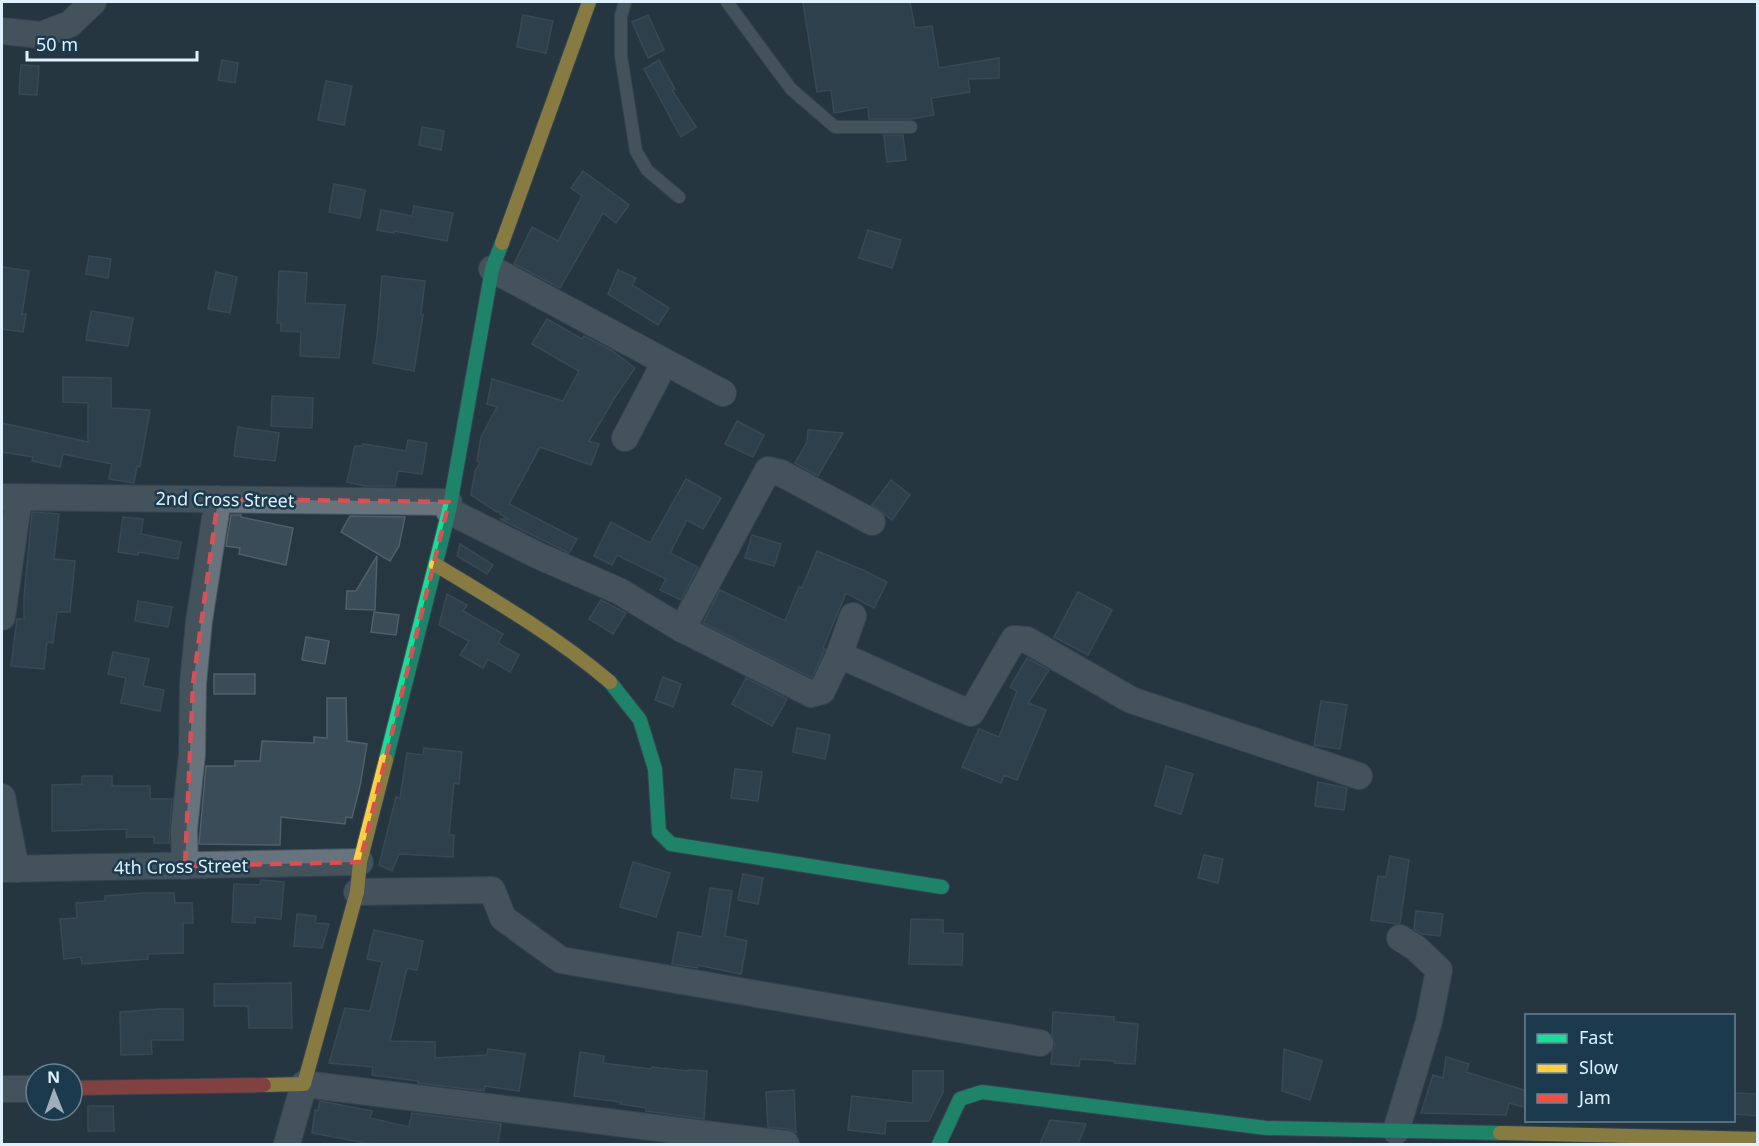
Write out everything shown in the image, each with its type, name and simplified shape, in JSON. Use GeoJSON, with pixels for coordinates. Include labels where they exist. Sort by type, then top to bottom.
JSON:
{"type":"FeatureCollection","features":[{"type":"Feature","properties":{"kind":"street"},"geometry":{"type":"LineString","coordinates":[[2,31],[41,35],[70,24],[93,2]]}},
{"type":"Feature","properties":{"kind":"street"},"geometry":{"type":"LineString","coordinates":[[287,1144],[357,892],[360,862],[436,565],[449,507],[492,269],[589,2]]}},
{"type":"Feature","properties":{"kind":"street"},"geometry":{"type":"LineString","coordinates":[[492,269],[723,393]]}},
{"type":"Feature","properties":{"kind":"street"},"geometry":{"type":"LineString","coordinates":[[625,438],[665,362]]}},
{"type":"Feature","properties":{"kind":"street"},"geometry":{"type":"LineString","coordinates":[[682,629],[768,470],[781,473],[872,522]]}},
{"type":"Feature","properties":{"kind":"street"},"geometry":{"type":"LineString","coordinates":[[2,617],[10,497]]}},
{"type":"Feature","properties":{"kind":"street","name":"2nd Cross Street"},"geometry":{"type":"LineString","coordinates":[[10,497],[218,499],[449,507]]}},
{"type":"Feature","properties":{"kind":"street"},"geometry":{"type":"LineString","coordinates":[[185,866],[184,830],[192,754],[193,684],[199,621],[218,499]]}},
{"type":"Feature","properties":{"kind":"street"},"geometry":{"type":"LineString","coordinates":[[449,507],[537,555],[619,591],[682,629],[811,694],[822,691],[839,655],[853,616]]}},
{"type":"Feature","properties":{"kind":"street"},"geometry":{"type":"LineString","coordinates":[[436,565],[497,601],[569,649],[610,682],[640,720],[655,769],[659,832],[671,844],[942,887]]}},
{"type":"Feature","properties":{"kind":"street"},"geometry":{"type":"LineString","coordinates":[[839,655],[971,713],[1014,639],[1028,640],[1131,700],[1359,776]]}},
{"type":"Feature","properties":{"kind":"street"},"geometry":{"type":"LineString","coordinates":[[2,797],[9,869]]}},
{"type":"Feature","properties":{"kind":"street","name":"4th Cross Street"},"geometry":{"type":"LineString","coordinates":[[9,869],[360,862]]}},
{"type":"Feature","properties":{"kind":"street"},"geometry":{"type":"LineString","coordinates":[[357,892],[492,890],[502,918],[561,960],[1041,1043]]}},
{"type":"Feature","properties":{"kind":"street"},"geometry":{"type":"LineString","coordinates":[[1396,1131],[1429,1021],[1439,970],[1416,948],[1400,938]]}},
{"type":"Feature","properties":{"kind":"street"},"geometry":{"type":"LineString","coordinates":[[84,1088],[304,1084],[786,1144]]}},
{"type":"Feature","properties":{"kind":"street"},"geometry":{"type":"LineString","coordinates":[[2,1089],[24,1089]]}},
{"type":"Feature","properties":{"kind":"street"},"geometry":{"type":"LineString","coordinates":[[939,1144],[960,1099],[982,1092],[1266,1128],[1758,1139]]}},
{"type":"Feature","properties":{"kind":"lane"},"geometry":{"type":"LineString","coordinates":[[624,2],[621,16],[621,56],[636,151],[647,170],[679,197]]}},
{"type":"Feature","properties":{"kind":"lane"},"geometry":{"type":"LineString","coordinates":[[727,2],[791,89],[836,127],[911,128]]}},
{"type":"Feature","properties":{"kind":"highlighted area"},"geometry":{"type":"Polygon","coordinates":[[[218,499],[449,502],[360,862],[185,866],[193,684],[218,499]]]}},
{"type":"Feature","properties":{"kind":"building"},"geometry":{"type":"Polygon","coordinates":[[[803,2],[910,2],[915,28],[932,26],[939,68],[999,58],[999,78],[968,79],[970,92],[931,98],[934,115],[911,119],[869,119],[868,107],[834,113],[831,90],[817,92],[803,2]]]}},
{"type":"Feature","properties":{"kind":"building"},"geometry":{"type":"Polygon","coordinates":[[[523,15],[553,21],[546,53],[517,47],[523,15]]]}},
{"type":"Feature","properties":{"kind":"building"},"geometry":{"type":"Polygon","coordinates":[[[648,15],[664,50],[648,58],[632,22],[648,15]]]}},
{"type":"Feature","properties":{"kind":"building"},"geometry":{"type":"Polygon","coordinates":[[[222,60],[238,63],[235,83],[218,80],[222,60]]]}},
{"type":"Feature","properties":{"kind":"building"},"geometry":{"type":"Polygon","coordinates":[[[659,60],[675,89],[672,90],[696,127],[681,137],[644,69],[659,60]]]}},
{"type":"Feature","properties":{"kind":"building"},"geometry":{"type":"Polygon","coordinates":[[[21,65],[39,66],[37,95],[19,94],[21,65]]]}},
{"type":"Feature","properties":{"kind":"building"},"geometry":{"type":"Polygon","coordinates":[[[326,81],[352,86],[344,125],[318,120],[326,81]]]}},
{"type":"Feature","properties":{"kind":"building"},"geometry":{"type":"Polygon","coordinates":[[[422,127],[444,131],[441,150],[419,145],[422,127]]]}},
{"type":"Feature","properties":{"kind":"building"},"geometry":{"type":"Polygon","coordinates":[[[884,135],[903,135],[906,160],[887,162],[884,135]]]}},
{"type":"Feature","properties":{"kind":"building"},"geometry":{"type":"Polygon","coordinates":[[[583,171],[629,205],[616,223],[603,213],[560,288],[514,264],[532,227],[558,241],[582,196],[571,188],[583,171]]]}},
{"type":"Feature","properties":{"kind":"building"},"geometry":{"type":"Polygon","coordinates":[[[334,184],[365,190],[360,218],[329,212],[334,184]]]}},
{"type":"Feature","properties":{"kind":"building"},"geometry":{"type":"Polygon","coordinates":[[[414,206],[453,213],[447,241],[377,230],[381,210],[412,216],[414,206]]]}},
{"type":"Feature","properties":{"kind":"building"},"geometry":{"type":"Polygon","coordinates":[[[868,230],[901,240],[892,268],[859,258],[868,230]]]}},
{"type":"Feature","properties":{"kind":"building"},"geometry":{"type":"Polygon","coordinates":[[[89,256],[111,259],[108,278],[86,274],[89,256]]]}},
{"type":"Feature","properties":{"kind":"building"},"geometry":{"type":"Polygon","coordinates":[[[2,267],[29,271],[22,314],[26,314],[23,332],[2,329],[2,267]]]}},
{"type":"Feature","properties":{"kind":"building"},"geometry":{"type":"Polygon","coordinates":[[[618,270],[636,278],[632,285],[669,308],[658,325],[608,294],[618,270]]]}},
{"type":"Feature","properties":{"kind":"building"},"geometry":{"type":"Polygon","coordinates":[[[279,271],[307,273],[305,303],[345,305],[339,358],[300,356],[301,332],[281,331],[281,323],[277,323],[279,271]]]}},
{"type":"Feature","properties":{"kind":"building"},"geometry":{"type":"Polygon","coordinates":[[[216,272],[237,277],[230,313],[208,309],[216,272]]]}},
{"type":"Feature","properties":{"kind":"building"},"geometry":{"type":"Polygon","coordinates":[[[382,276],[425,281],[421,315],[423,315],[414,371],[373,363],[382,276]]]}},
{"type":"Feature","properties":{"kind":"building"},"geometry":{"type":"Polygon","coordinates":[[[91,311],[133,318],[128,346],[86,340],[91,311]]]}},
{"type":"Feature","properties":{"kind":"building"},"geometry":{"type":"Polygon","coordinates":[[[547,319],[582,339],[584,336],[611,350],[635,368],[589,441],[599,444],[591,465],[540,447],[509,504],[577,539],[569,553],[500,519],[508,519],[500,514],[501,512],[497,512],[471,495],[475,471],[480,463],[477,461],[481,437],[497,407],[487,404],[492,379],[563,401],[579,371],[532,344],[547,319]]]}},
{"type":"Feature","properties":{"kind":"building"},"geometry":{"type":"Polygon","coordinates":[[[63,377],[111,378],[111,408],[150,410],[140,467],[137,466],[134,483],[109,479],[112,464],[63,454],[60,467],[32,461],[33,457],[2,452],[2,423],[88,442],[88,403],[63,402],[63,377]]]}},
{"type":"Feature","properties":{"kind":"building"},"geometry":{"type":"Polygon","coordinates":[[[272,396],[313,398],[312,428],[271,426],[272,396]]]}},
{"type":"Feature","properties":{"kind":"building"},"geometry":{"type":"Polygon","coordinates":[[[737,421],[764,435],[753,457],[725,444],[737,421]]]}},
{"type":"Feature","properties":{"kind":"building"},"geometry":{"type":"Polygon","coordinates":[[[238,427],[279,433],[275,461],[234,456],[238,427]]]}},
{"type":"Feature","properties":{"kind":"building"},"geometry":{"type":"Polygon","coordinates":[[[808,430],[843,433],[818,476],[795,463],[807,442],[808,430]]]}},
{"type":"Feature","properties":{"kind":"building"},"geometry":{"type":"Polygon","coordinates":[[[408,440],[427,443],[422,474],[398,471],[395,486],[364,486],[347,482],[355,446],[363,446],[363,444],[406,451],[408,440]]]}},
{"type":"Feature","properties":{"kind":"building"},"geometry":{"type":"Polygon","coordinates":[[[686,479],[721,498],[703,529],[687,520],[670,553],[698,567],[681,600],[660,590],[666,579],[617,555],[612,565],[594,556],[611,522],[650,543],[686,479]]]}},
{"type":"Feature","properties":{"kind":"building"},"geometry":{"type":"Polygon","coordinates":[[[891,480],[910,495],[892,520],[872,505],[891,480]]]}},
{"type":"Feature","properties":{"kind":"building"},"geometry":{"type":"Polygon","coordinates":[[[32,512],[59,514],[54,559],[75,561],[70,612],[57,612],[53,643],[47,642],[44,669],[11,666],[17,619],[24,619],[32,512]]]}},
{"type":"Feature","properties":{"kind":"building"},"geometry":{"type":"Polygon","coordinates":[[[231,515],[241,515],[241,517],[293,528],[286,565],[239,554],[240,548],[226,546],[231,515]]]}},
{"type":"Feature","properties":{"kind":"building"},"geometry":{"type":"Polygon","coordinates":[[[350,516],[405,517],[399,546],[390,561],[341,532],[350,516]]]}},
{"type":"Feature","properties":{"kind":"building"},"geometry":{"type":"Polygon","coordinates":[[[123,517],[143,519],[141,534],[181,542],[178,559],[139,552],[138,555],[118,552],[123,517]]]}},
{"type":"Feature","properties":{"kind":"building"},"geometry":{"type":"Polygon","coordinates":[[[752,535],[781,544],[774,566],[745,558],[752,535]]]}},
{"type":"Feature","properties":{"kind":"building"},"geometry":{"type":"Polygon","coordinates":[[[460,544],[493,565],[487,574],[457,556],[460,544]]]}},
{"type":"Feature","properties":{"kind":"building"},"geometry":{"type":"Polygon","coordinates":[[[817,551],[887,582],[874,608],[846,593],[812,678],[703,623],[720,590],[785,621],[817,551]]]}},
{"type":"Feature","properties":{"kind":"building"},"geometry":{"type":"Polygon","coordinates":[[[377,556],[375,610],[346,609],[347,591],[356,591],[377,556]]]}},
{"type":"Feature","properties":{"kind":"building"},"geometry":{"type":"Polygon","coordinates":[[[1078,592],[1112,610],[1088,655],[1054,637],[1078,592]]]}},
{"type":"Feature","properties":{"kind":"building"},"geometry":{"type":"Polygon","coordinates":[[[447,594],[467,605],[463,611],[503,634],[498,643],[519,655],[510,672],[488,659],[483,668],[460,655],[469,641],[439,625],[447,594]]]}},
{"type":"Feature","properties":{"kind":"building"},"geometry":{"type":"Polygon","coordinates":[[[601,600],[626,613],[613,634],[589,619],[601,600]]]}},
{"type":"Feature","properties":{"kind":"building"},"geometry":{"type":"Polygon","coordinates":[[[138,601],[172,607],[168,627],[135,621],[138,601]]]}},
{"type":"Feature","properties":{"kind":"building"},"geometry":{"type":"Polygon","coordinates":[[[374,612],[399,615],[396,635],[371,632],[374,612]]]}},
{"type":"Feature","properties":{"kind":"building"},"geometry":{"type":"Polygon","coordinates":[[[306,637],[329,641],[325,664],[302,660],[306,637]]]}},
{"type":"Feature","properties":{"kind":"building"},"geometry":{"type":"Polygon","coordinates":[[[113,652],[149,659],[143,686],[164,690],[160,711],[121,703],[126,678],[108,674],[113,652]]]}},
{"type":"Feature","properties":{"kind":"building"},"geometry":{"type":"Polygon","coordinates":[[[1027,658],[1049,670],[1028,703],[1046,710],[1017,780],[1004,775],[1001,783],[962,767],[979,729],[999,737],[1017,691],[1010,687],[1027,658]]]}},
{"type":"Feature","properties":{"kind":"building"},"geometry":{"type":"Polygon","coordinates":[[[214,674],[255,674],[255,694],[214,694],[214,674]]]}},
{"type":"Feature","properties":{"kind":"building"},"geometry":{"type":"Polygon","coordinates":[[[663,677],[681,684],[673,707],[655,700],[663,677]]]}},
{"type":"Feature","properties":{"kind":"building"},"geometry":{"type":"Polygon","coordinates":[[[746,678],[787,699],[772,726],[732,704],[746,678]]]}},
{"type":"Feature","properties":{"kind":"building"},"geometry":{"type":"Polygon","coordinates":[[[327,698],[346,698],[347,741],[367,744],[352,818],[346,817],[345,824],[281,817],[280,845],[199,844],[206,766],[235,766],[235,761],[260,761],[262,741],[314,743],[314,737],[327,738],[327,698]]]}},
{"type":"Feature","properties":{"kind":"building"},"geometry":{"type":"Polygon","coordinates":[[[1321,701],[1347,705],[1340,749],[1314,745],[1321,701]]]}},
{"type":"Feature","properties":{"kind":"building"},"geometry":{"type":"Polygon","coordinates":[[[797,728],[830,735],[825,759],[793,752],[797,728]]]}},
{"type":"Feature","properties":{"kind":"building"},"geometry":{"type":"Polygon","coordinates":[[[424,748],[462,752],[459,784],[454,783],[449,835],[454,835],[453,857],[399,854],[392,871],[379,865],[396,797],[400,798],[407,753],[423,755],[424,748]]]}},
{"type":"Feature","properties":{"kind":"building"},"geometry":{"type":"Polygon","coordinates":[[[1166,766],[1193,774],[1181,814],[1155,806],[1166,766]]]}},
{"type":"Feature","properties":{"kind":"building"},"geometry":{"type":"Polygon","coordinates":[[[735,769],[762,772],[758,801],[731,798],[735,769]]]}},
{"type":"Feature","properties":{"kind":"building"},"geometry":{"type":"Polygon","coordinates":[[[82,776],[112,776],[112,786],[150,786],[150,799],[172,799],[169,843],[154,843],[154,837],[126,837],[127,829],[52,831],[52,785],[82,784],[82,776]]]}},
{"type":"Feature","properties":{"kind":"building"},"geometry":{"type":"Polygon","coordinates":[[[1318,782],[1347,788],[1344,810],[1315,806],[1318,782]]]}},
{"type":"Feature","properties":{"kind":"building"},"geometry":{"type":"Polygon","coordinates":[[[1204,855],[1223,859],[1218,883],[1198,878],[1204,855]]]}},
{"type":"Feature","properties":{"kind":"building"},"geometry":{"type":"Polygon","coordinates":[[[1390,856],[1409,860],[1400,923],[1397,924],[1371,920],[1378,876],[1386,877],[1390,856]]]}},
{"type":"Feature","properties":{"kind":"building"},"geometry":{"type":"Polygon","coordinates":[[[633,862],[670,873],[656,917],[620,907],[633,862]]]}},
{"type":"Feature","properties":{"kind":"building"},"geometry":{"type":"Polygon","coordinates":[[[743,874],[763,878],[758,904],[738,900],[743,874]]]}},
{"type":"Feature","properties":{"kind":"building"},"geometry":{"type":"Polygon","coordinates":[[[261,880],[284,882],[281,919],[255,917],[255,923],[232,922],[234,884],[260,885],[261,880]]]}},
{"type":"Feature","properties":{"kind":"building"},"geometry":{"type":"Polygon","coordinates":[[[710,888],[732,891],[725,936],[747,941],[741,974],[698,965],[697,968],[672,964],[678,932],[702,937],[710,888]]]}},
{"type":"Feature","properties":{"kind":"building"},"geometry":{"type":"Polygon","coordinates":[[[174,893],[175,903],[192,903],[193,923],[183,923],[183,953],[148,954],[148,959],[82,964],[81,957],[64,959],[60,919],[77,918],[76,903],[105,901],[105,896],[174,893]]]}},
{"type":"Feature","properties":{"kind":"building"},"geometry":{"type":"Polygon","coordinates":[[[1416,911],[1443,914],[1440,936],[1422,934],[1414,929],[1416,911]]]}},
{"type":"Feature","properties":{"kind":"building"},"geometry":{"type":"Polygon","coordinates":[[[297,914],[316,916],[315,923],[329,924],[322,948],[294,946],[297,914]]]}},
{"type":"Feature","properties":{"kind":"building"},"geometry":{"type":"Polygon","coordinates":[[[911,919],[943,920],[943,933],[963,934],[962,965],[909,964],[911,919]]]}},
{"type":"Feature","properties":{"kind":"building"},"geometry":{"type":"Polygon","coordinates":[[[374,930],[423,941],[417,970],[407,968],[390,1041],[435,1042],[435,1058],[487,1055],[488,1049],[525,1054],[519,1091],[485,1086],[484,1091],[418,1083],[418,1081],[372,1075],[373,1067],[329,1063],[345,1008],[370,1011],[382,962],[367,959],[374,930]]]}},
{"type":"Feature","properties":{"kind":"building"},"geometry":{"type":"Polygon","coordinates":[[[291,983],[292,1028],[249,1028],[248,1006],[214,1006],[214,984],[291,983]]]}},
{"type":"Feature","properties":{"kind":"building"},"geometry":{"type":"Polygon","coordinates":[[[183,1009],[183,1040],[151,1040],[152,1054],[121,1055],[120,1012],[183,1009]]]}},
{"type":"Feature","properties":{"kind":"building"},"geometry":{"type":"Polygon","coordinates":[[[1053,1012],[1114,1017],[1114,1022],[1138,1024],[1135,1064],[1080,1059],[1079,1066],[1051,1064],[1055,1045],[1052,1035],[1053,1012]]]}},
{"type":"Feature","properties":{"kind":"building"},"geometry":{"type":"Polygon","coordinates":[[[1284,1049],[1322,1061],[1310,1100],[1282,1091],[1284,1049]]]}},
{"type":"Feature","properties":{"kind":"building"},"geometry":{"type":"Polygon","coordinates":[[[580,1052],[604,1056],[603,1063],[651,1069],[652,1067],[707,1071],[704,1119],[646,1111],[646,1108],[620,1104],[621,1102],[574,1096],[580,1052]]]}},
{"type":"Feature","properties":{"kind":"building"},"geometry":{"type":"Polygon","coordinates":[[[1446,1057],[1469,1064],[1466,1072],[1525,1090],[1525,1107],[1509,1103],[1506,1115],[1421,1113],[1433,1075],[1443,1078],[1446,1057]]]}},
{"type":"Feature","properties":{"kind":"building"},"geometry":{"type":"Polygon","coordinates":[[[913,1071],[943,1071],[943,1092],[929,1121],[886,1121],[885,1134],[848,1130],[852,1096],[913,1103],[913,1071]]]}},
{"type":"Feature","properties":{"kind":"building"},"geometry":{"type":"Polygon","coordinates":[[[794,1090],[796,1133],[788,1129],[768,1127],[766,1092],[794,1090]]]}},
{"type":"Feature","properties":{"kind":"building"},"geometry":{"type":"Polygon","coordinates":[[[1735,1093],[1758,1094],[1758,1116],[1735,1114],[1735,1093]]]}},
{"type":"Feature","properties":{"kind":"building"},"geometry":{"type":"Polygon","coordinates":[[[320,1101],[372,1111],[370,1118],[409,1127],[412,1113],[501,1124],[498,1144],[371,1144],[312,1133],[315,1110],[318,1111],[320,1101]]]}},
{"type":"Feature","properties":{"kind":"building"},"geometry":{"type":"Polygon","coordinates":[[[88,1106],[113,1106],[114,1131],[88,1131],[88,1106]]]}},
{"type":"Feature","properties":{"kind":"building"},"geometry":{"type":"Polygon","coordinates":[[[1050,1120],[1086,1124],[1078,1144],[1040,1144],[1050,1120]]]}},
{"type":"Feature","properties":{"kind":"traffic: fast"},"geometry":{"type":"LineString","coordinates":[[386,760],[449,511],[492,269],[502,243]]}},
{"type":"Feature","properties":{"kind":"traffic: fast"},"geometry":{"type":"LineString","coordinates":[[610,682],[640,720],[655,769],[659,832],[671,844],[942,887]]}},
{"type":"Feature","properties":{"kind":"traffic: fast"},"geometry":{"type":"LineString","coordinates":[[939,1144],[960,1099],[982,1092],[1266,1128],[1500,1133]]}},
{"type":"Feature","properties":{"kind":"traffic: slow"},"geometry":{"type":"LineString","coordinates":[[502,243],[589,2]]}},
{"type":"Feature","properties":{"kind":"traffic: slow"},"geometry":{"type":"LineString","coordinates":[[436,565],[547,635],[610,682]]}},
{"type":"Feature","properties":{"kind":"traffic: slow"},"geometry":{"type":"LineString","coordinates":[[264,1085],[304,1084],[357,892],[360,862],[386,760]]}},
{"type":"Feature","properties":{"kind":"traffic: slow"},"geometry":{"type":"LineString","coordinates":[[1500,1133],[1758,1139]]}},
{"type":"Feature","properties":{"kind":"traffic: jam"},"geometry":{"type":"LineString","coordinates":[[84,1088],[264,1085]]}}]}
